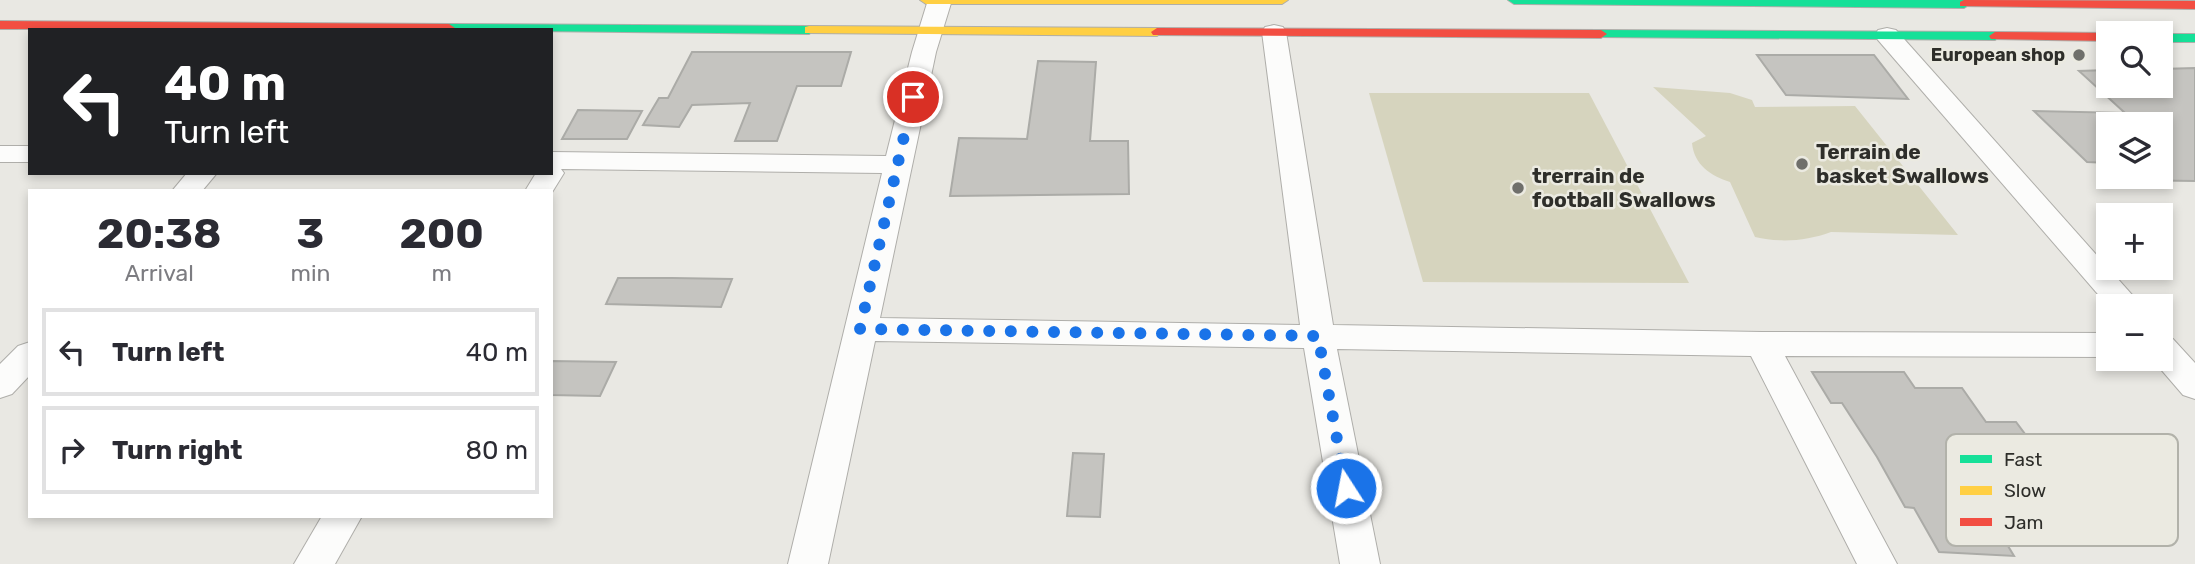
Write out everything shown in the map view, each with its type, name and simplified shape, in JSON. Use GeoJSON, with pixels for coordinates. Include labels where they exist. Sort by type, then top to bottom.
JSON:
{"type":"FeatureCollection","features":[{"type":"Feature","properties":{"kind":"main road"},"geometry":{"type":"LineString","coordinates":[[926,0],[1282,0]]}},
{"type":"Feature","properties":{"kind":"main road"},"geometry":{"type":"LineString","coordinates":[[1514,0],[2195,5]]}},
{"type":"Feature","properties":{"kind":"main road"},"geometry":{"type":"LineString","coordinates":[[0,25],[346,28]]}},
{"type":"Feature","properties":{"kind":"main road"},"geometry":{"type":"LineString","coordinates":[[553,30],[2096,37]]}},
{"type":"Feature","properties":{"kind":"main road"},"geometry":{"type":"LineString","coordinates":[[2173,38],[2195,38]]}},
{"type":"Feature","properties":{"kind":"street"},"geometry":{"type":"LineString","coordinates":[[808,564],[897,165],[940,0]]}},
{"type":"Feature","properties":{"kind":"street"},"geometry":{"type":"LineString","coordinates":[[1274,32],[1318,336],[1360,564]]}},
{"type":"Feature","properties":{"kind":"street"},"geometry":{"type":"LineString","coordinates":[[1887,35],[2115,294]]}},
{"type":"Feature","properties":{"kind":"street"},"geometry":{"type":"LineString","coordinates":[[0,154],[28,154]]}},
{"type":"Feature","properties":{"kind":"street"},"geometry":{"type":"LineString","coordinates":[[553,166],[897,165]]}},
{"type":"Feature","properties":{"kind":"street"},"geometry":{"type":"LineString","coordinates":[[188,189],[201,175]]}},
{"type":"Feature","properties":{"kind":"street"},"geometry":{"type":"LineString","coordinates":[[860,329],[1762,344],[2096,345]]}},
{"type":"Feature","properties":{"kind":"street"},"geometry":{"type":"LineString","coordinates":[[1762,344],[1877,564]]}},
{"type":"Feature","properties":{"kind":"street"},"geometry":{"type":"LineString","coordinates":[[0,385],[28,356]]}},
{"type":"Feature","properties":{"kind":"street"},"geometry":{"type":"LineString","coordinates":[[2173,361],[2195,386]]}},
{"type":"Feature","properties":{"kind":"street"},"geometry":{"type":"LineString","coordinates":[[314,564],[342,518]]}},
{"type":"Feature","properties":{"kind":"shaded area","name":"Terrain de basket Swallows"},"geometry":{"type":"Polygon","coordinates":[[[1653,87],[1730,93],[1752,100],[1755,107],[1855,106],[1958,235],[1831,232],[1793,240],[1755,237],[1730,182],[1710,173],[1696,158],[1692,143],[1706,136],[1653,87]]]}},
{"type":"Feature","properties":{"kind":"shaded area","name":"trerrain de football Swallows"},"geometry":{"type":"Polygon","coordinates":[[[1369,93],[1589,93],[1689,283],[1423,282],[1369,93]]]}},
{"type":"Feature","properties":{"kind":"building"},"geometry":{"type":"Polygon","coordinates":[[[692,52],[851,52],[841,86],[797,86],[777,141],[735,141],[750,103],[692,105],[679,127],[643,125],[659,98],[668,98],[692,52]]]}},
{"type":"Feature","properties":{"kind":"building"},"geometry":{"type":"Polygon","coordinates":[[[1757,55],[1874,55],[1908,99],[1786,95],[1757,55]]]}},
{"type":"Feature","properties":{"kind":"building"},"geometry":{"type":"Polygon","coordinates":[[[1038,61],[1096,62],[1090,141],[1128,141],[1129,194],[950,196],[959,138],[1027,139],[1038,61]]]}},
{"type":"Feature","properties":{"kind":"building"},"geometry":{"type":"Polygon","coordinates":[[[2195,68],[2195,181],[2173,181],[2173,112],[2124,112],[2109,98],[2173,98],[2173,69],[2195,68]]]}},
{"type":"Feature","properties":{"kind":"building"},"geometry":{"type":"Polygon","coordinates":[[[2096,70],[2096,87],[2079,71],[2096,70]]]}},
{"type":"Feature","properties":{"kind":"building"},"geometry":{"type":"Polygon","coordinates":[[[578,110],[642,111],[627,139],[562,139],[578,110]]]}},
{"type":"Feature","properties":{"kind":"building"},"geometry":{"type":"Polygon","coordinates":[[[2034,111],[2096,112],[2096,162],[2087,162],[2034,111]]]}},
{"type":"Feature","properties":{"kind":"building"},"geometry":{"type":"Polygon","coordinates":[[[618,278],[732,279],[721,307],[606,304],[618,278]]]}},
{"type":"Feature","properties":{"kind":"building"},"geometry":{"type":"Polygon","coordinates":[[[553,361],[616,362],[600,396],[553,395],[553,361]]]}},
{"type":"Feature","properties":{"kind":"building"},"geometry":{"type":"Polygon","coordinates":[[[1812,372],[1904,372],[1915,388],[1962,388],[1986,422],[2016,422],[2025,434],[1946,434],[1946,546],[2008,546],[2014,556],[1939,552],[1914,508],[1905,507],[1842,403],[1831,403],[1812,372]]]}},
{"type":"Feature","properties":{"kind":"building"},"geometry":{"type":"Polygon","coordinates":[[[1073,453],[1104,454],[1100,517],[1067,516],[1073,453]]]}},
{"type":"Feature","properties":{"kind":"traffic: fast"},"geometry":{"type":"LineString","coordinates":[[1514,0],[1964,4]]}},
{"type":"Feature","properties":{"kind":"traffic: fast"},"geometry":{"type":"LineString","coordinates":[[553,29],[809,30]]}},
{"type":"Feature","properties":{"kind":"traffic: fast"},"geometry":{"type":"LineString","coordinates":[[1601,34],[1995,36]]}},
{"type":"Feature","properties":{"kind":"traffic: fast"},"geometry":{"type":"LineString","coordinates":[[2173,38],[2195,38]]}},
{"type":"Feature","properties":{"kind":"traffic: slow"},"geometry":{"type":"LineString","coordinates":[[926,0],[1282,0]]}},
{"type":"Feature","properties":{"kind":"traffic: slow"},"geometry":{"type":"LineString","coordinates":[[809,30],[1157,32]]}},
{"type":"Feature","properties":{"kind":"traffic: jam"},"geometry":{"type":"LineString","coordinates":[[1964,4],[2195,5]]}},
{"type":"Feature","properties":{"kind":"traffic: jam"},"geometry":{"type":"LineString","coordinates":[[0,25],[449,28]]}},
{"type":"Feature","properties":{"kind":"traffic: jam"},"geometry":{"type":"LineString","coordinates":[[1157,32],[1601,34]]}},
{"type":"Feature","properties":{"kind":"traffic: jam"},"geometry":{"type":"LineString","coordinates":[[1995,36],[2096,37]]}},
{"type":"Feature","properties":{"kind":"place","name":"European shop"},"geometry":{"type":"Point","coordinates":[2079,55]}},
{"type":"Feature","properties":{"kind":"place","name":"Terrain de basket Swallows"},"geometry":{"type":"Point","coordinates":[1802,164]}},
{"type":"Feature","properties":{"kind":"place","name":"trerrain de football Swallows"},"geometry":{"type":"Point","coordinates":[1518,188]}},
{"type":"Feature","properties":{"kind":"route"},"geometry":{"type":"LineString","coordinates":[[913,97],[860,329],[1318,336],[1346,488]]}}]}
